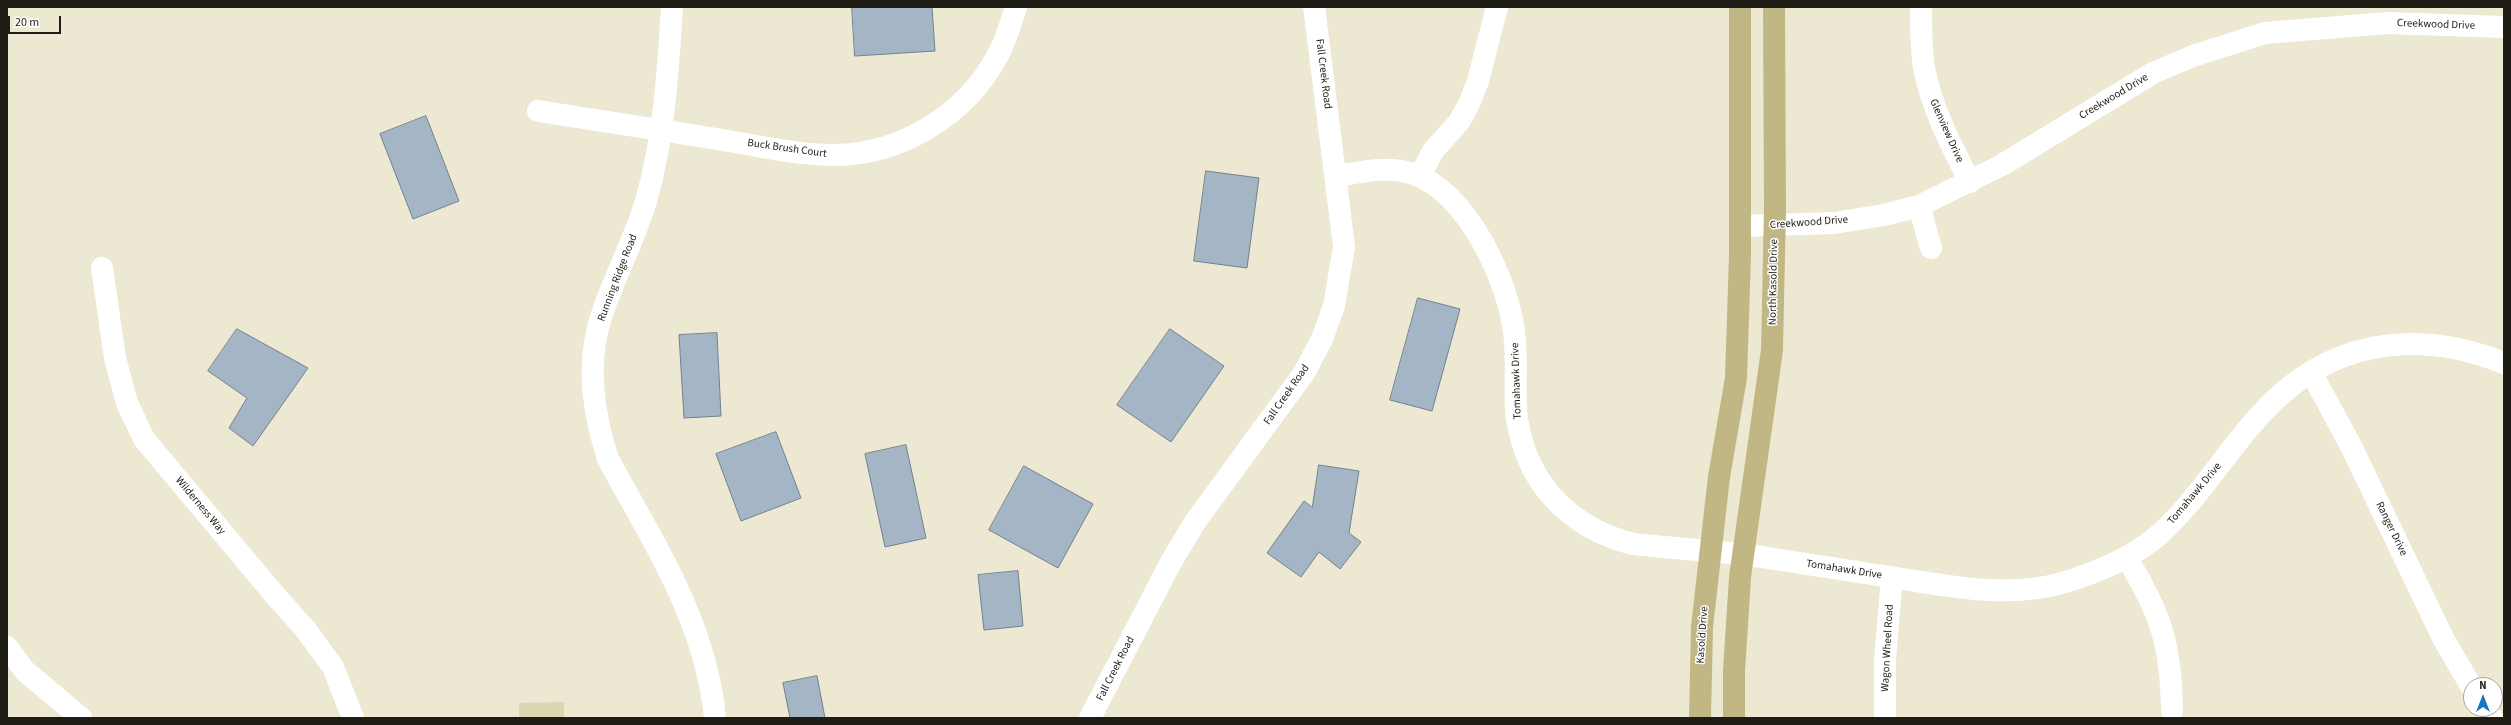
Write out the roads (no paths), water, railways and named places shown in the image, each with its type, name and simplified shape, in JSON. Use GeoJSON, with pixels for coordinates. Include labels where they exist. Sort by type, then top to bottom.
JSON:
{"type":"FeatureCollection","features":[{"type":"Feature","properties":{"kind":"main road"},"geometry":{"type":"LineString","coordinates":[[1711,552],[1720,477],[1736,378],[1740,226],[1740,7]]}},
{"type":"Feature","properties":{"kind":"main road","name":"North Kasold Drive"},"geometry":{"type":"LineString","coordinates":[[1743,555],[1767,400],[1772,350],[1775,226],[1774,7]]}},
{"type":"Feature","properties":{"kind":"main road","name":"Kasold Drive"},"geometry":{"type":"LineString","coordinates":[[1700,718],[1702,627],[1711,552]]}},
{"type":"Feature","properties":{"kind":"main road"},"geometry":{"type":"LineString","coordinates":[[1734,718],[1737,611],[1743,555]]}},
{"type":"Feature","properties":{"kind":"street","name":"Running Ridge Road"},"geometry":{"type":"LineString","coordinates":[[672,7],[662,130],[646,201],[629,251],[601,317],[594,347],[592,376],[593,400],[599,430],[608,459],[678,588],[694,622],[705,658],[712,691],[715,718]]}},
{"type":"Feature","properties":{"kind":"street","name":"Buck Brush Court"},"geometry":{"type":"LineString","coordinates":[[538,111],[814,154],[856,153],[885,147],[915,136],[938,122],[961,104],[982,80],[998,55],[1008,35],[1016,7]]}},
{"type":"Feature","properties":{"kind":"street","name":"Fall Creek Road"},"geometry":{"type":"LineString","coordinates":[[1090,718],[1171,562],[1195,522],[1304,373],[1322,339],[1334,306],[1344,247],[1314,7]]}},
{"type":"Feature","properties":{"kind":"street"},"geometry":{"type":"LineString","coordinates":[[1420,176],[1433,151],[1459,122],[1469,104],[1478,81],[1497,7]]}},
{"type":"Feature","properties":{"kind":"street","name":"Glenview Drive"},"geometry":{"type":"LineString","coordinates":[[1921,7],[1924,68],[1930,94],[1941,124],[1970,182]]}},
{"type":"Feature","properties":{"kind":"street","name":"Creekwood Drive"},"geometry":{"type":"LineString","coordinates":[[1740,226],[1834,223],[1884,216],[1919,206],[1970,182],[2153,73],[2228,43],[2265,33],[2387,23],[2437,15],[2504,27]]}},
{"type":"Feature","properties":{"kind":"street","name":"Tomahawk Drive"},"geometry":{"type":"LineString","coordinates":[[1336,176],[1381,170],[1402,170],[1420,176],[1438,186],[1472,225],[1503,286],[1513,324],[1518,356],[1518,424],[1523,444],[1532,467],[1546,490],[1565,510],[1583,524],[1614,539],[1633,544],[1743,555],[1964,588],[2002,591],[2032,589],[2094,573],[2126,557],[2159,535],[2175,519],[2259,416],[2278,396],[2311,372],[2357,350],[2377,345],[2402,343],[2461,349],[2504,363]]}},
{"type":"Feature","properties":{"kind":"street"},"geometry":{"type":"LineString","coordinates":[[1919,206],[1931,248]]}},
{"type":"Feature","properties":{"kind":"street","name":"Wilderness Way"},"geometry":{"type":"LineString","coordinates":[[102,268],[115,358],[127,403],[144,439],[306,630],[332,667],[353,718]]}},
{"type":"Feature","properties":{"kind":"street","name":"Ranger Drive"},"geometry":{"type":"LineString","coordinates":[[2311,372],[2351,446],[2444,640],[2466,677]]}},
{"type":"Feature","properties":{"kind":"street"},"geometry":{"type":"LineString","coordinates":[[2126,557],[2147,589],[2160,619],[2172,677],[2172,710]]}},
{"type":"Feature","properties":{"kind":"street","name":"Wagon Wheel Road"},"geometry":{"type":"LineString","coordinates":[[1885,718],[1885,659],[1892,578]]}},
{"type":"Feature","properties":{"kind":"street"},"geometry":{"type":"LineString","coordinates":[[7,646],[25,670],[81,718]]}}]}
